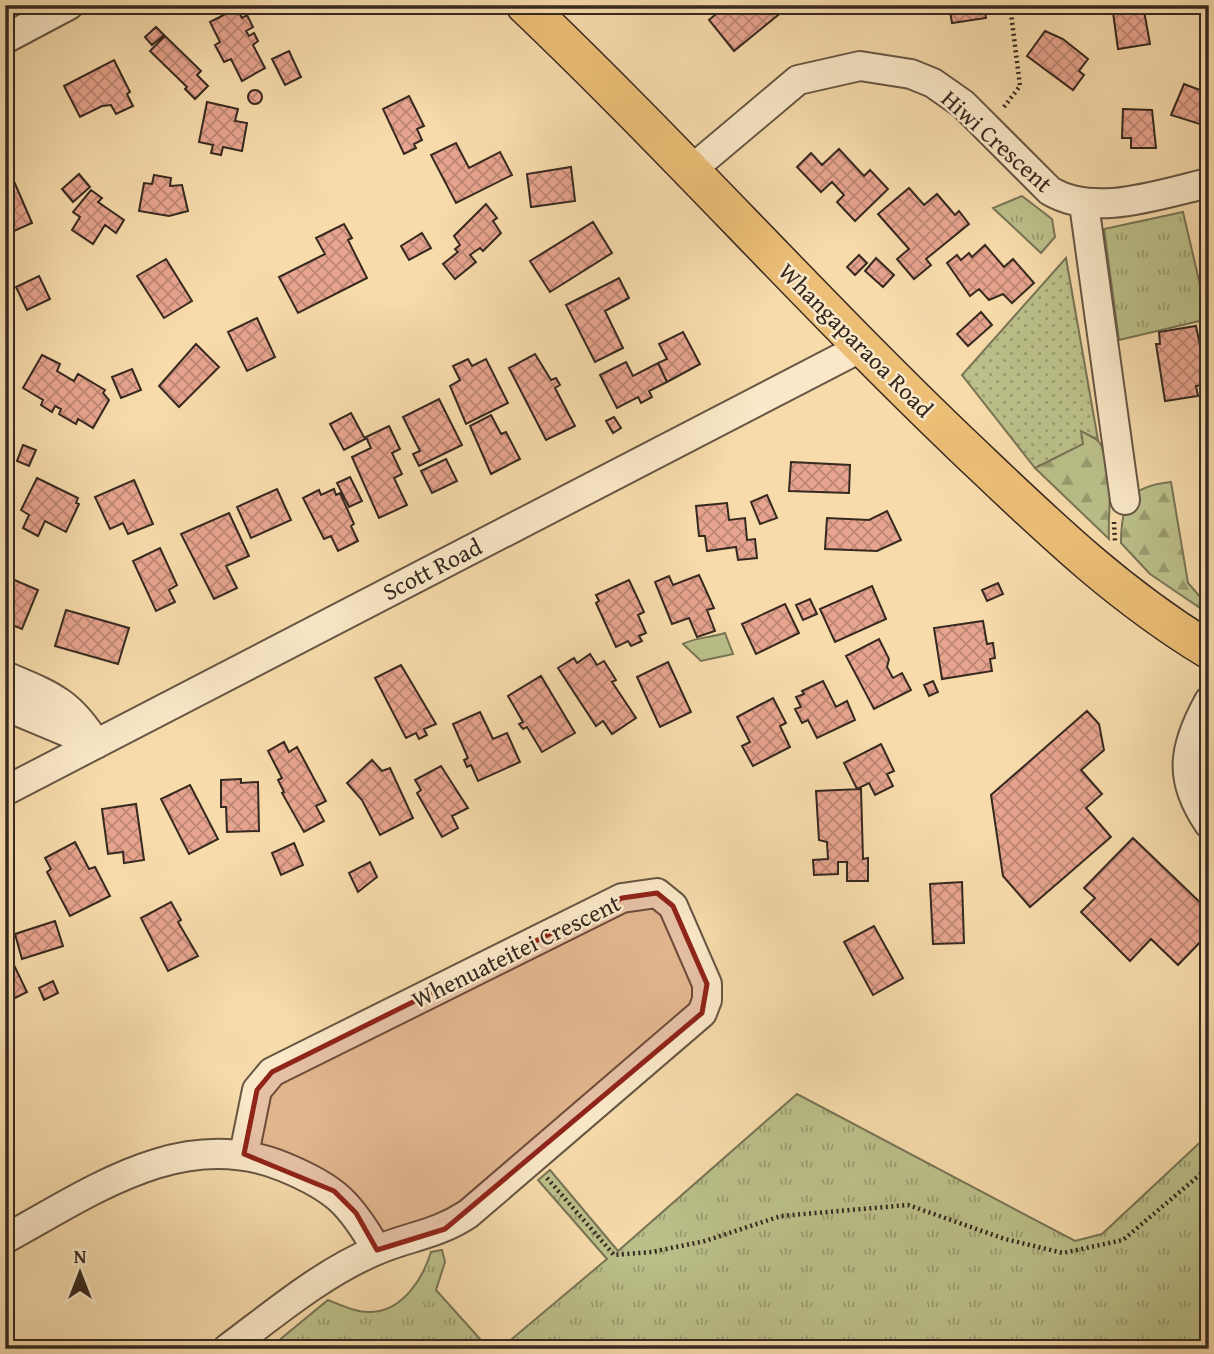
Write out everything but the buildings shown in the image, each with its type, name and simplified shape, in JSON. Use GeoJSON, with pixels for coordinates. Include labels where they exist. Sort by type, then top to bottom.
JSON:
{"type":"FeatureCollection","features":[{"type":"Feature","properties":{"kind":"main road","name":"Whangaparaoa Road"},"geometry":{"type":"LineString","coordinates":[[525,5],[860,348],[1105,579],[1157,618],[1209,650]]}},
{"type":"Feature","properties":{"kind":"street"},"geometry":{"type":"LineString","coordinates":[[5,39],[69,5]]}},
{"type":"Feature","properties":{"kind":"street","name":"Hiwi Crescent"},"geometry":{"type":"LineString","coordinates":[[690,171],[798,80],[860,66],[911,74],[933,83],[963,104],[1050,191],[1064,199],[1084,204]]}},
{"type":"Feature","properties":{"kind":"street"},"geometry":{"type":"LineString","coordinates":[[1125,500],[1084,204],[1114,202],[1209,183]]}},
{"type":"Feature","properties":{"kind":"street","name":"Scott Road"},"geometry":{"type":"LineString","coordinates":[[5,790],[860,348]]}},
{"type":"Feature","properties":{"kind":"street"},"geometry":{"type":"LineString","coordinates":[[5,676],[65,705],[80,717],[96,744]]}},
{"type":"Feature","properties":{"kind":"street"},"geometry":{"type":"LineString","coordinates":[[1209,701],[1186,754],[1194,802],[1209,824]]}},
{"type":"Feature","properties":{"kind":"street"},"geometry":{"type":"LineString","coordinates":[[5,706],[96,744]]}},
{"type":"Feature","properties":{"kind":"street","name":"Whenuateitei Crescent"},"geometry":{"type":"LineString","coordinates":[[227,1349],[313,1286],[377,1250],[445,1229],[468,1214],[702,1013],[707,1000],[707,985],[673,906],[657,893],[622,898],[272,1072],[257,1090],[244,1154]]}},
{"type":"Feature","properties":{"kind":"street"},"geometry":{"type":"LineString","coordinates":[[5,1238],[135,1169],[165,1159],[206,1152],[244,1154],[272,1162],[334,1192],[356,1213],[377,1250]]}},
{"type":"Feature","properties":{"kind":"path"},"geometry":{"type":"LineString","coordinates":[[1001,112],[1020,86],[1010,5]]}},
{"type":"Feature","properties":{"kind":"path"},"geometry":{"type":"LineString","coordinates":[[531,1160],[614,1255],[705,1241],[781,1216],[908,1205],[1004,1239],[1063,1252],[1122,1240],[1209,1167]]}},
{"type":"Feature","properties":{"kind":"highlighted area"},"geometry":{"type":"Polygon","coordinates":[[[657,893],[673,906],[707,984],[702,1013],[445,1229],[377,1250],[356,1213],[334,1191],[244,1154],[257,1090],[272,1072],[622,898],[657,893]]]}},
{"type":"Feature","properties":{"kind":"green space"},"geometry":{"type":"Polygon","coordinates":[[[1022,196],[1052,219],[1055,237],[1041,253],[993,208],[1022,196]]]}},
{"type":"Feature","properties":{"kind":"green space"},"geometry":{"type":"Polygon","coordinates":[[[1183,212],[1208,319],[1119,340],[1104,229],[1183,212]]]}},
{"type":"Feature","properties":{"kind":"green space"},"geometry":{"type":"Polygon","coordinates":[[[1066,258],[1098,440],[1081,431],[1083,444],[1035,468],[962,375],[1066,258]]]}},
{"type":"Feature","properties":{"kind":"green space"},"geometry":{"type":"Polygon","coordinates":[[[1080,430],[1099,442],[1108,463],[1109,539],[1035,468],[1082,444],[1080,430]]]}},
{"type":"Feature","properties":{"kind":"green space"},"geometry":{"type":"Polygon","coordinates":[[[1171,482],[1188,583],[1209,607],[1209,614],[1150,574],[1121,543],[1123,516],[1131,498],[1146,487],[1171,482]]]}},
{"type":"Feature","properties":{"kind":"green space"},"geometry":{"type":"Polygon","coordinates":[[[725,633],[733,654],[701,661],[683,644],[693,640],[725,633]]]}},
{"type":"Feature","properties":{"kind":"green space"},"geometry":{"type":"Polygon","coordinates":[[[797,1094],[1075,1241],[1102,1234],[1209,1134],[1209,1349],[500,1349],[607,1259],[538,1180],[550,1170],[618,1251],[797,1094]]]}},
{"type":"Feature","properties":{"kind":"green space"},"geometry":{"type":"Polygon","coordinates":[[[442,1250],[445,1262],[436,1290],[489,1349],[272,1346],[328,1300],[366,1312],[393,1306],[417,1282],[431,1252],[442,1250]]]}}]}
